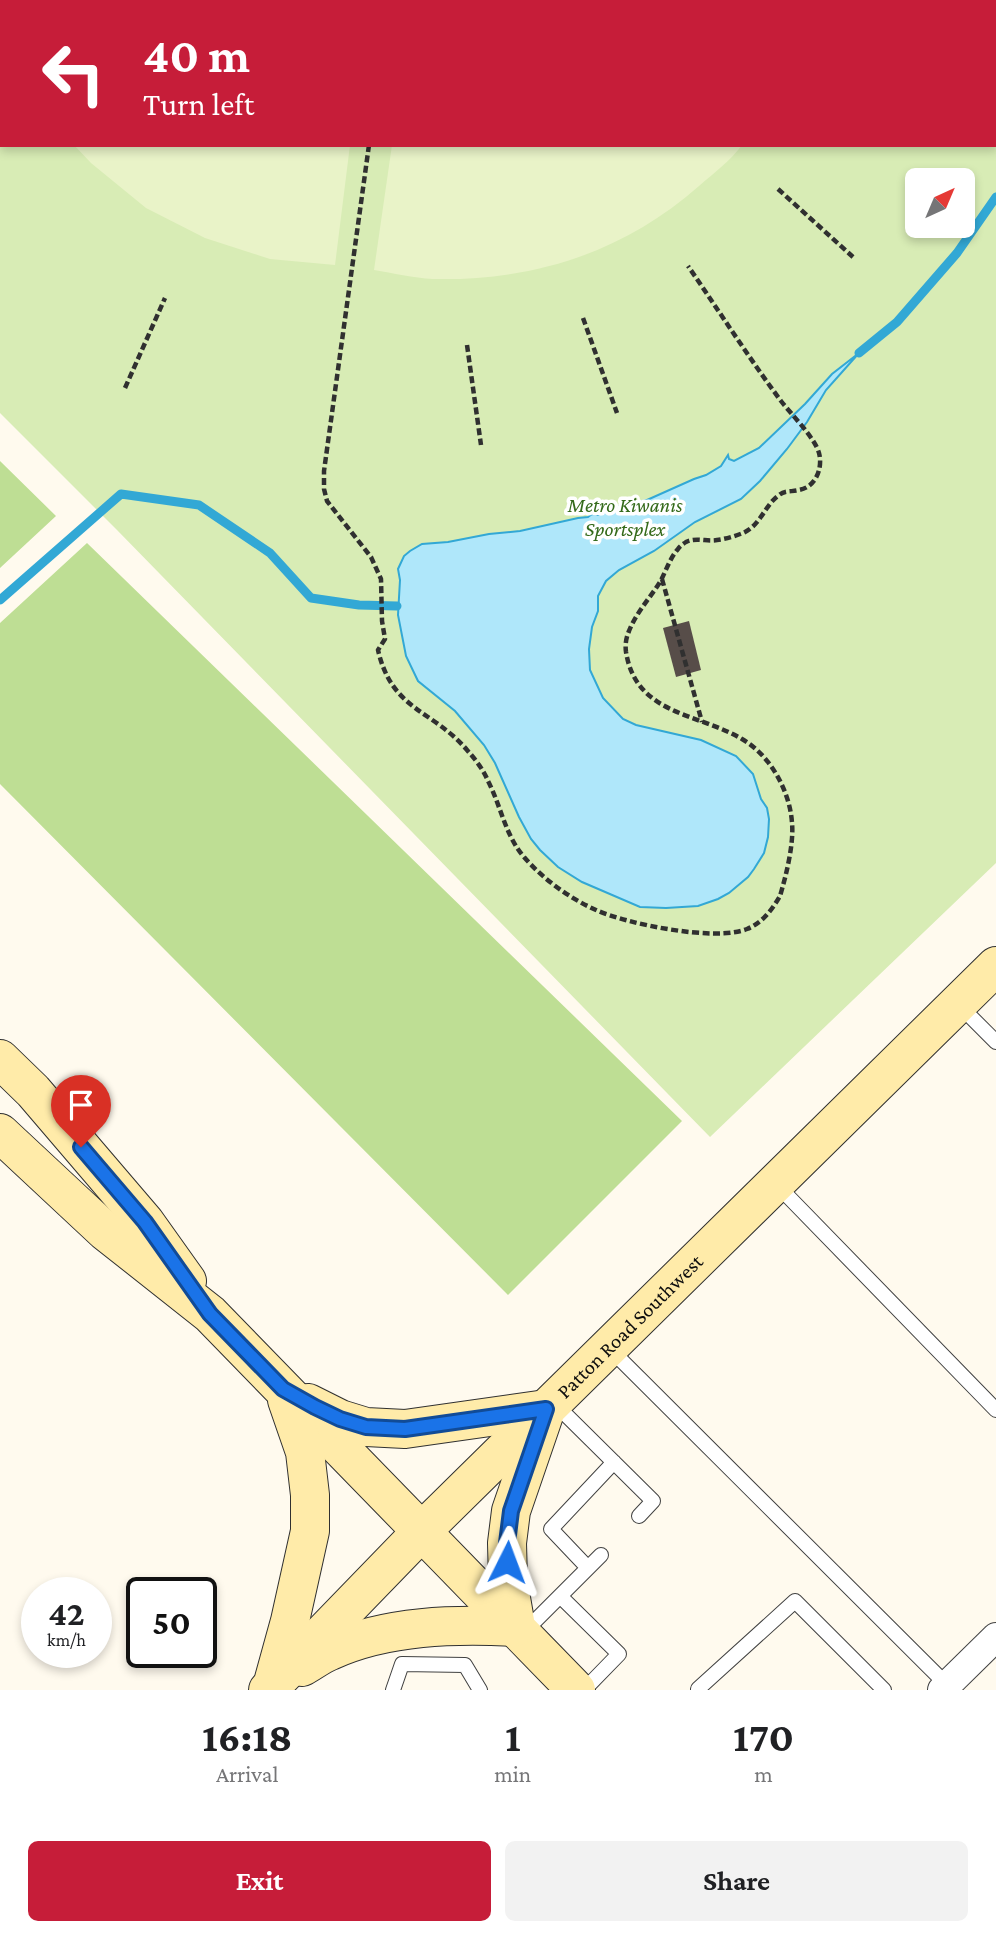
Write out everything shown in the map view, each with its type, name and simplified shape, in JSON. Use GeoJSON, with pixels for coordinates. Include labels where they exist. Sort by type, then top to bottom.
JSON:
{"type":"FeatureCollection","features":[{"type":"Feature","properties":{"kind":"main road","name":"Patton Road Southwest"},"geometry":{"type":"LineString","coordinates":[[270,1687],[422,1531],[996,967]]}},
{"type":"Feature","properties":{"kind":"main road"},"geometry":{"type":"LineString","coordinates":[[0,1059],[33,1091],[145,1222],[210,1314]]}},
{"type":"Feature","properties":{"kind":"main road"},"geometry":{"type":"LineString","coordinates":[[0,1133],[105,1231],[210,1314],[519,1630],[570,1687]]}},
{"type":"Feature","properties":{"kind":"main road"},"geometry":{"type":"LineString","coordinates":[[283,1389],[340,1419],[366,1427],[405,1429],[550,1405],[511,1511],[508,1532],[508,1581],[519,1630]]}},
{"type":"Feature","properties":{"kind":"main road"},"geometry":{"type":"LineString","coordinates":[[270,1687],[290,1621],[310,1531],[306,1452],[283,1389]]}},
{"type":"Feature","properties":{"kind":"main road"},"geometry":{"type":"LineString","coordinates":[[270,1687],[329,1651],[365,1638],[413,1629],[476,1625],[519,1630]]}},
{"type":"Feature","properties":{"kind":"street"},"geometry":{"type":"LineString","coordinates":[[945,1688],[996,1637]]}},
{"type":"Feature","properties":{"kind":"lane"},"geometry":{"type":"LineString","coordinates":[[958,1004],[996,1042]]}},
{"type":"Feature","properties":{"kind":"lane"},"geometry":{"type":"LineString","coordinates":[[776,1184],[996,1410]]}},
{"type":"Feature","properties":{"kind":"lane"},"geometry":{"type":"LineString","coordinates":[[609,1348],[945,1688]]}},
{"type":"Feature","properties":{"kind":"lane"},"geometry":{"type":"LineString","coordinates":[[550,1405],[653,1501],[639,1516]]}},
{"type":"Feature","properties":{"kind":"lane"},"geometry":{"type":"LineString","coordinates":[[588,1568],[551,1530],[614,1462]]}},
{"type":"Feature","properties":{"kind":"lane"},"geometry":{"type":"LineString","coordinates":[[519,1630],[560,1596],[601,1555]]}},
{"type":"Feature","properties":{"kind":"lane"},"geometry":{"type":"LineString","coordinates":[[560,1596],[619,1654],[570,1687]]}},
{"type":"Feature","properties":{"kind":"lane"},"geometry":{"type":"LineString","coordinates":[[698,1690],[795,1601],[884,1690]]}},
{"type":"Feature","properties":{"kind":"lane"},"geometry":{"type":"LineString","coordinates":[[393,1690],[402,1664],[465,1665],[480,1690]]}},
{"type":"Feature","properties":{"kind":"path"},"geometry":{"type":"LineString","coordinates":[[369,147],[324,471],[324,489],[327,501],[371,557],[381,579],[385,639],[378,650],[392,686],[407,703],[452,735],[473,757],[488,779],[507,829],[523,855],[562,891],[594,909],[623,920],[690,931],[733,932],[745,930],[761,921],[780,896],[792,835],[785,793],[759,751],[741,738],[665,707],[651,698],[639,684],[625,645],[629,631],[676,551],[685,543],[698,540],[716,541],[747,531],[762,519],[777,496],[786,491],[802,490],[812,483],[820,465],[813,442],[780,400],[688,266]]}},
{"type":"Feature","properties":{"kind":"path"},"geometry":{"type":"LineString","coordinates":[[778,189],[853,257]]}},
{"type":"Feature","properties":{"kind":"path"},"geometry":{"type":"LineString","coordinates":[[125,388],[165,298]]}},
{"type":"Feature","properties":{"kind":"path"},"geometry":{"type":"LineString","coordinates":[[583,318],[617,413]]}},
{"type":"Feature","properties":{"kind":"path"},"geometry":{"type":"LineString","coordinates":[[467,345],[481,445]]}},
{"type":"Feature","properties":{"kind":"path"},"geometry":{"type":"LineString","coordinates":[[662,578],[702,722]]}},
{"type":"Feature","properties":{"kind":"green space","name":"Metro Kiwanis Sportsplex"},"geometry":{"type":"Polygon","coordinates":[[[0,147],[996,147],[996,863],[710,1137],[0,413],[0,147]]]}},
{"type":"Feature","properties":{"kind":"green space"},"geometry":{"type":"Polygon","coordinates":[[[76,147],[350,147],[335,265],[270,259],[205,238],[146,208],[91,163],[76,147]]]}},
{"type":"Feature","properties":{"kind":"green space"},"geometry":{"type":"Polygon","coordinates":[[[392,147],[740,147],[722,166],[670,209],[608,245],[575,258],[506,275],[470,278],[433,279],[374,270],[392,147]]]}},
{"type":"Feature","properties":{"kind":"green space"},"geometry":{"type":"Polygon","coordinates":[[[0,461],[56,516],[0,568],[0,461]]]}},
{"type":"Feature","properties":{"kind":"green space"},"geometry":{"type":"Polygon","coordinates":[[[87,543],[682,1121],[508,1295],[0,784],[0,623],[87,543]]]}},
{"type":"Feature","properties":{"kind":"water"},"geometry":{"type":"Polygon","coordinates":[[[859,353],[826,390],[787,449],[741,499],[695,522],[606,581],[598,596],[598,611],[592,627],[590,670],[603,698],[623,719],[636,725],[701,740],[736,756],[753,774],[769,819],[764,853],[748,877],[729,893],[698,906],[640,907],[582,882],[558,867],[531,839],[484,745],[455,711],[418,681],[406,656],[398,615],[398,569],[404,556],[422,544],[520,531],[592,514],[598,515],[611,508],[647,500],[706,475],[721,466],[728,455],[729,459],[734,461],[759,448],[832,374],[859,353]]]}},
{"type":"Feature","properties":{"kind":"building"},"geometry":{"type":"Polygon","coordinates":[[[689,621],[701,670],[676,677],[663,628],[689,621]]]}},
{"type":"Feature","properties":{"kind":"waterway"},"geometry":{"type":"LineString","coordinates":[[859,353],[897,322],[957,253],[996,197]]}},
{"type":"Feature","properties":{"kind":"waterway"},"geometry":{"type":"LineString","coordinates":[[0,600],[121,494],[199,505],[270,553],[311,598],[359,605],[397,606]]}},
{"type":"Feature","properties":{"kind":"route"},"geometry":{"type":"LineString","coordinates":[[81,1147],[145,1222],[210,1314],[283,1389],[340,1419],[366,1427],[405,1429],[436,1426],[546,1409],[511,1511],[507,1562]]}}]}
